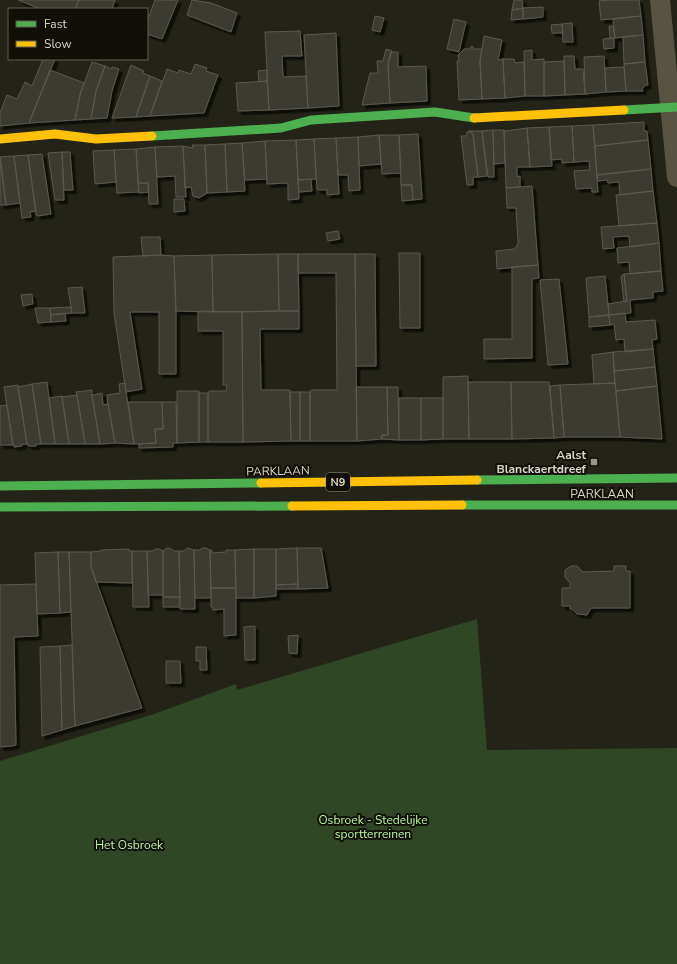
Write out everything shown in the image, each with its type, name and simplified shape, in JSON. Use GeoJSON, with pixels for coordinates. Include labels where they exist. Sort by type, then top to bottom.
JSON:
{"type":"FeatureCollection","features":[{"type":"Feature","properties":{"kind":"main road"},"geometry":{"type":"LineString","coordinates":[[0,139],[56,134],[96,139],[281,128],[310,120],[435,112],[470,118],[674,108]]}},
{"type":"Feature","properties":{"kind":"main road","name":"PARKLAAN"},"geometry":{"type":"LineString","coordinates":[[0,486],[677,478]]}},
{"type":"Feature","properties":{"kind":"main road","name":"PARKLAAN"},"geometry":{"type":"LineString","coordinates":[[0,507],[677,505]]}},
{"type":"Feature","properties":{"kind":"street"},"geometry":{"type":"LineString","coordinates":[[660,0],[674,108],[677,178]]}},
{"type":"Feature","properties":{"kind":"green space","name":"Osbroek - Stedelijke sportterreinen"},"geometry":{"type":"Polygon","coordinates":[[[477,619],[487,750],[677,748],[677,964],[0,964],[0,761],[154,714],[236,684],[237,690],[477,619]]]}},
{"type":"Feature","properties":{"kind":"building"},"geometry":{"type":"Polygon","coordinates":[[[18,0],[79,0],[75,8],[38,8],[18,0]]]}},
{"type":"Feature","properties":{"kind":"building"},"geometry":{"type":"Polygon","coordinates":[[[79,0],[115,0],[112,8],[75,8],[79,0]]]}},
{"type":"Feature","properties":{"kind":"building"},"geometry":{"type":"Polygon","coordinates":[[[155,0],[178,0],[162,39],[148,34],[148,19],[155,0]]]}},
{"type":"Feature","properties":{"kind":"building"},"geometry":{"type":"Polygon","coordinates":[[[192,0],[211,3],[237,13],[231,32],[187,15],[192,0]]]}},
{"type":"Feature","properties":{"kind":"building"},"geometry":{"type":"Polygon","coordinates":[[[514,0],[522,0],[523,8],[512,10],[514,0]]]}},
{"type":"Feature","properties":{"kind":"building"},"geometry":{"type":"Polygon","coordinates":[[[639,0],[641,16],[601,20],[599,1],[639,0]]]}},
{"type":"Feature","properties":{"kind":"building"},"geometry":{"type":"Polygon","coordinates":[[[543,7],[543,17],[523,19],[523,8],[543,7]]]}},
{"type":"Feature","properties":{"kind":"building"},"geometry":{"type":"Polygon","coordinates":[[[523,8],[523,19],[511,20],[512,10],[523,8]]]}},
{"type":"Feature","properties":{"kind":"building"},"geometry":{"type":"Polygon","coordinates":[[[375,16],[384,18],[380,32],[372,30],[375,16]]]}},
{"type":"Feature","properties":{"kind":"building"},"geometry":{"type":"Polygon","coordinates":[[[641,16],[643,35],[615,38],[613,19],[641,16]]]}},
{"type":"Feature","properties":{"kind":"building"},"geometry":{"type":"Polygon","coordinates":[[[454,19],[466,22],[459,52],[447,49],[454,19]]]}},
{"type":"Feature","properties":{"kind":"building"},"geometry":{"type":"Polygon","coordinates":[[[572,23],[573,42],[563,42],[562,24],[572,23]]]}},
{"type":"Feature","properties":{"kind":"building"},"geometry":{"type":"Polygon","coordinates":[[[562,24],[563,33],[552,33],[551,25],[562,24]]]}},
{"type":"Feature","properties":{"kind":"building"},"geometry":{"type":"Polygon","coordinates":[[[609,26],[613,26],[615,38],[610,38],[609,26]]]}},
{"type":"Feature","properties":{"kind":"building"},"geometry":{"type":"Polygon","coordinates":[[[300,31],[302,56],[282,56],[283,77],[306,76],[308,108],[269,110],[265,32],[300,31]]]}},
{"type":"Feature","properties":{"kind":"building"},"geometry":{"type":"Polygon","coordinates":[[[336,33],[339,106],[308,108],[304,35],[336,33]]]}},
{"type":"Feature","properties":{"kind":"building"},"geometry":{"type":"Polygon","coordinates":[[[643,35],[645,62],[624,64],[623,37],[643,35]]]}},
{"type":"Feature","properties":{"kind":"building"},"geometry":{"type":"Polygon","coordinates":[[[484,36],[502,40],[498,60],[503,59],[505,98],[482,99],[480,61],[484,36]]]}},
{"type":"Feature","properties":{"kind":"building"},"geometry":{"type":"Polygon","coordinates":[[[614,38],[614,48],[604,49],[603,39],[614,38]]]}},
{"type":"Feature","properties":{"kind":"building"},"geometry":{"type":"Polygon","coordinates":[[[472,46],[474,49],[482,49],[480,61],[482,99],[459,100],[458,55],[464,49],[469,49],[472,46]]]}},
{"type":"Feature","properties":{"kind":"building"},"geometry":{"type":"Polygon","coordinates":[[[386,49],[392,51],[388,63],[390,103],[362,105],[370,73],[378,73],[377,61],[383,61],[386,49]]]}},
{"type":"Feature","properties":{"kind":"building"},"geometry":{"type":"Polygon","coordinates":[[[532,50],[532,60],[544,59],[544,96],[525,96],[524,51],[532,50]]]}},
{"type":"Feature","properties":{"kind":"building"},"geometry":{"type":"Polygon","coordinates":[[[391,52],[398,52],[398,67],[426,66],[427,101],[390,103],[388,63],[391,52]]]}},
{"type":"Feature","properties":{"kind":"building"},"geometry":{"type":"Polygon","coordinates":[[[564,56],[574,56],[575,69],[583,69],[585,94],[565,95],[564,56]]]}},
{"type":"Feature","properties":{"kind":"building"},"geometry":{"type":"Polygon","coordinates":[[[604,56],[606,92],[585,94],[584,57],[604,56]]]}},
{"type":"Feature","properties":{"kind":"building"},"geometry":{"type":"Polygon","coordinates":[[[503,59],[514,59],[515,63],[524,62],[525,96],[505,98],[503,59]]]}},
{"type":"Feature","properties":{"kind":"building"},"geometry":{"type":"Polygon","coordinates":[[[43,60],[55,60],[29,123],[0,126],[0,113],[7,95],[17,99],[25,82],[32,86],[43,60]]]}},
{"type":"Feature","properties":{"kind":"building"},"geometry":{"type":"Polygon","coordinates":[[[564,61],[565,95],[544,96],[544,62],[564,61]]]}},
{"type":"Feature","properties":{"kind":"building"},"geometry":{"type":"Polygon","coordinates":[[[92,62],[105,66],[96,91],[91,119],[75,120],[81,92],[92,62]]]}},
{"type":"Feature","properties":{"kind":"building"},"geometry":{"type":"Polygon","coordinates":[[[645,62],[648,85],[642,89],[643,91],[626,91],[624,64],[645,62]]]}},
{"type":"Feature","properties":{"kind":"building"},"geometry":{"type":"Polygon","coordinates":[[[195,64],[207,68],[206,71],[218,75],[204,113],[150,116],[167,69],[178,73],[179,70],[191,74],[195,64]]]}},
{"type":"Feature","properties":{"kind":"building"},"geometry":{"type":"Polygon","coordinates":[[[131,65],[144,71],[143,73],[150,76],[136,117],[112,118],[131,65]]]}},
{"type":"Feature","properties":{"kind":"building"},"geometry":{"type":"Polygon","coordinates":[[[105,66],[111,69],[112,67],[119,69],[112,91],[107,118],[91,119],[96,91],[105,66]]]}},
{"type":"Feature","properties":{"kind":"building"},"geometry":{"type":"Polygon","coordinates":[[[624,67],[626,91],[606,92],[605,68],[624,67]]]}},
{"type":"Feature","properties":{"kind":"building"},"geometry":{"type":"Polygon","coordinates":[[[50,70],[84,83],[80,94],[75,120],[29,123],[50,70]]]}},
{"type":"Feature","properties":{"kind":"building"},"geometry":{"type":"Polygon","coordinates":[[[267,70],[267,81],[259,82],[258,71],[267,70]]]}},
{"type":"Feature","properties":{"kind":"building"},"geometry":{"type":"Polygon","coordinates":[[[150,76],[162,81],[150,116],[136,117],[150,76]]]}},
{"type":"Feature","properties":{"kind":"building"},"geometry":{"type":"Polygon","coordinates":[[[267,81],[269,110],[238,111],[236,83],[267,81]]]}},
{"type":"Feature","properties":{"kind":"building"},"geometry":{"type":"Polygon","coordinates":[[[644,122],[644,131],[647,131],[648,140],[595,146],[593,125],[644,122]]]}},
{"type":"Feature","properties":{"kind":"building"},"geometry":{"type":"Polygon","coordinates":[[[593,125],[598,192],[592,192],[592,188],[576,189],[574,171],[590,170],[589,161],[574,162],[572,126],[593,125]]]}},
{"type":"Feature","properties":{"kind":"building"},"geometry":{"type":"Polygon","coordinates":[[[572,126],[574,162],[562,163],[562,159],[551,160],[549,127],[572,126]]]}},
{"type":"Feature","properties":{"kind":"building"},"geometry":{"type":"Polygon","coordinates":[[[549,127],[552,166],[530,167],[527,128],[549,127]]]}},
{"type":"Feature","properties":{"kind":"building"},"geometry":{"type":"Polygon","coordinates":[[[527,128],[530,167],[517,167],[517,177],[520,176],[520,187],[506,188],[504,130],[527,128]]]}},
{"type":"Feature","properties":{"kind":"building"},"geometry":{"type":"Polygon","coordinates":[[[493,130],[504,130],[505,163],[494,164],[493,130]]]}},
{"type":"Feature","properties":{"kind":"building"},"geometry":{"type":"Polygon","coordinates":[[[493,130],[494,177],[488,177],[482,131],[493,130]]]}},
{"type":"Feature","properties":{"kind":"building"},"geometry":{"type":"Polygon","coordinates":[[[469,131],[482,131],[487,176],[478,177],[473,134],[469,131]]]}},
{"type":"Feature","properties":{"kind":"building"},"geometry":{"type":"Polygon","coordinates":[[[470,131],[473,134],[478,177],[473,177],[473,185],[467,185],[461,136],[466,136],[467,132],[470,131]]]}},
{"type":"Feature","properties":{"kind":"building"},"geometry":{"type":"Polygon","coordinates":[[[418,134],[422,199],[413,200],[412,185],[401,185],[399,135],[418,134]]]}},
{"type":"Feature","properties":{"kind":"building"},"geometry":{"type":"Polygon","coordinates":[[[379,135],[381,164],[359,166],[358,137],[379,135]]]}},
{"type":"Feature","properties":{"kind":"building"},"geometry":{"type":"Polygon","coordinates":[[[379,135],[399,135],[401,173],[382,174],[379,135]]]}},
{"type":"Feature","properties":{"kind":"building"},"geometry":{"type":"Polygon","coordinates":[[[358,137],[360,190],[349,191],[348,175],[338,175],[336,138],[358,137]]]}},
{"type":"Feature","properties":{"kind":"building"},"geometry":{"type":"Polygon","coordinates":[[[336,138],[339,194],[327,195],[327,190],[317,190],[314,139],[336,138]]]}},
{"type":"Feature","properties":{"kind":"building"},"geometry":{"type":"Polygon","coordinates":[[[314,139],[316,179],[298,180],[296,140],[314,139]]]}},
{"type":"Feature","properties":{"kind":"building"},"geometry":{"type":"Polygon","coordinates":[[[296,140],[299,199],[288,200],[288,183],[267,184],[265,141],[296,140]]]}},
{"type":"Feature","properties":{"kind":"building"},"geometry":{"type":"Polygon","coordinates":[[[648,140],[651,169],[597,175],[595,146],[648,140]]]}},
{"type":"Feature","properties":{"kind":"building"},"geometry":{"type":"Polygon","coordinates":[[[265,141],[267,179],[245,180],[242,143],[265,141]]]}},
{"type":"Feature","properties":{"kind":"building"},"geometry":{"type":"Polygon","coordinates":[[[242,143],[245,191],[227,192],[225,144],[242,143]]]}},
{"type":"Feature","properties":{"kind":"building"},"geometry":{"type":"Polygon","coordinates":[[[225,144],[227,192],[207,193],[205,145],[225,144]]]}},
{"type":"Feature","properties":{"kind":"building"},"geometry":{"type":"Polygon","coordinates":[[[192,145],[205,145],[207,193],[199,198],[193,196],[191,187],[185,188],[183,146],[193,148],[192,145]]]}},
{"type":"Feature","properties":{"kind":"building"},"geometry":{"type":"Polygon","coordinates":[[[183,146],[186,197],[176,197],[175,176],[157,177],[155,147],[183,146]]]}},
{"type":"Feature","properties":{"kind":"building"},"geometry":{"type":"Polygon","coordinates":[[[155,147],[158,204],[149,204],[148,183],[138,183],[136,149],[155,147]]]}},
{"type":"Feature","properties":{"kind":"building"},"geometry":{"type":"Polygon","coordinates":[[[136,149],[139,192],[117,193],[114,150],[136,149]]]}},
{"type":"Feature","properties":{"kind":"building"},"geometry":{"type":"Polygon","coordinates":[[[114,150],[116,182],[95,184],[93,151],[114,150]]]}},
{"type":"Feature","properties":{"kind":"building"},"geometry":{"type":"Polygon","coordinates":[[[62,152],[64,200],[55,200],[48,153],[62,152]]]}},
{"type":"Feature","properties":{"kind":"building"},"geometry":{"type":"Polygon","coordinates":[[[62,152],[70,152],[73,190],[64,190],[62,152]]]}},
{"type":"Feature","properties":{"kind":"building"},"geometry":{"type":"Polygon","coordinates":[[[42,154],[51,214],[38,216],[36,215],[28,155],[42,154]]]}},
{"type":"Feature","properties":{"kind":"building"},"geometry":{"type":"Polygon","coordinates":[[[28,155],[36,211],[30,212],[31,217],[22,218],[14,156],[28,155]]]}},
{"type":"Feature","properties":{"kind":"building"},"geometry":{"type":"Polygon","coordinates":[[[14,156],[20,203],[6,205],[0,157],[14,156]]]}},
{"type":"Feature","properties":{"kind":"building"},"geometry":{"type":"Polygon","coordinates":[[[0,157],[6,205],[0,205],[0,157]]]}},
{"type":"Feature","properties":{"kind":"building"},"geometry":{"type":"Polygon","coordinates":[[[651,169],[653,191],[620,195],[619,182],[608,183],[607,180],[598,181],[597,175],[651,169]]]}},
{"type":"Feature","properties":{"kind":"building"},"geometry":{"type":"Polygon","coordinates":[[[311,179],[312,191],[299,192],[298,180],[311,179]]]}},
{"type":"Feature","properties":{"kind":"building"},"geometry":{"type":"Polygon","coordinates":[[[138,183],[148,183],[149,192],[139,193],[138,183]]]}},
{"type":"Feature","properties":{"kind":"building"},"geometry":{"type":"Polygon","coordinates":[[[401,185],[412,185],[413,200],[402,201],[401,185]]]}},
{"type":"Feature","properties":{"kind":"building"},"geometry":{"type":"Polygon","coordinates":[[[532,186],[538,265],[497,269],[496,251],[515,249],[519,241],[516,208],[507,208],[506,188],[532,186]]]}},
{"type":"Feature","properties":{"kind":"building"},"geometry":{"type":"Polygon","coordinates":[[[653,191],[657,223],[619,226],[616,195],[653,191]]]}},
{"type":"Feature","properties":{"kind":"building"},"geometry":{"type":"Polygon","coordinates":[[[174,199],[184,199],[185,211],[174,212],[174,199]]]}},
{"type":"Feature","properties":{"kind":"building"},"geometry":{"type":"Polygon","coordinates":[[[657,223],[659,243],[630,247],[629,236],[613,237],[614,248],[603,249],[601,227],[657,223]]]}},
{"type":"Feature","properties":{"kind":"building"},"geometry":{"type":"Polygon","coordinates":[[[338,231],[340,239],[328,241],[326,233],[338,231]]]}},
{"type":"Feature","properties":{"kind":"building"},"geometry":{"type":"Polygon","coordinates":[[[141,237],[160,237],[161,255],[143,256],[141,237]]]}},
{"type":"Feature","properties":{"kind":"building"},"geometry":{"type":"Polygon","coordinates":[[[659,243],[661,271],[630,274],[629,262],[618,263],[617,248],[659,243]]]}},
{"type":"Feature","properties":{"kind":"building"},"geometry":{"type":"Polygon","coordinates":[[[399,253],[420,253],[420,328],[400,328],[399,253]]]}},
{"type":"Feature","properties":{"kind":"building"},"geometry":{"type":"Polygon","coordinates":[[[278,254],[279,311],[213,312],[212,255],[278,254]]]}},
{"type":"Feature","properties":{"kind":"building"},"geometry":{"type":"Polygon","coordinates":[[[278,254],[298,254],[299,311],[279,311],[278,254]]]}},
{"type":"Feature","properties":{"kind":"building"},"geometry":{"type":"Polygon","coordinates":[[[298,254],[355,254],[357,441],[310,441],[311,390],[337,390],[336,273],[298,273],[298,254]]]}},
{"type":"Feature","properties":{"kind":"building"},"geometry":{"type":"Polygon","coordinates":[[[355,254],[375,254],[376,366],[356,366],[355,254]]]}},
{"type":"Feature","properties":{"kind":"building"},"geometry":{"type":"Polygon","coordinates":[[[161,255],[174,256],[176,374],[159,374],[159,312],[130,312],[142,389],[126,392],[114,313],[113,257],[161,255]]]}},
{"type":"Feature","properties":{"kind":"building"},"geometry":{"type":"Polygon","coordinates":[[[212,255],[213,312],[176,311],[174,256],[212,255]]]}},
{"type":"Feature","properties":{"kind":"building"},"geometry":{"type":"Polygon","coordinates":[[[538,265],[539,278],[532,279],[532,358],[484,359],[484,339],[512,339],[512,267],[538,265]]]}},
{"type":"Feature","properties":{"kind":"building"},"geometry":{"type":"Polygon","coordinates":[[[661,271],[663,291],[653,292],[653,298],[630,300],[631,313],[609,315],[608,304],[627,301],[624,274],[661,271]]]}},
{"type":"Feature","properties":{"kind":"building"},"geometry":{"type":"Polygon","coordinates":[[[624,274],[627,301],[624,302],[621,276],[624,274]]]}},
{"type":"Feature","properties":{"kind":"building"},"geometry":{"type":"Polygon","coordinates":[[[605,276],[609,315],[589,317],[586,278],[605,276]]]}},
{"type":"Feature","properties":{"kind":"building"},"geometry":{"type":"Polygon","coordinates":[[[559,279],[568,364],[548,365],[540,280],[559,279]]]}},
{"type":"Feature","properties":{"kind":"building"},"geometry":{"type":"Polygon","coordinates":[[[82,287],[85,313],[72,313],[68,288],[82,287]]]}},
{"type":"Feature","properties":{"kind":"building"},"geometry":{"type":"Polygon","coordinates":[[[32,294],[33,304],[23,306],[21,295],[32,294]]]}},
{"type":"Feature","properties":{"kind":"building"},"geometry":{"type":"Polygon","coordinates":[[[71,307],[72,313],[51,315],[50,308],[71,307]]]}},
{"type":"Feature","properties":{"kind":"building"},"geometry":{"type":"Polygon","coordinates":[[[35,308],[50,308],[51,322],[38,323],[35,308]]]}},
{"type":"Feature","properties":{"kind":"building"},"geometry":{"type":"Polygon","coordinates":[[[198,311],[242,312],[243,442],[208,442],[208,393],[209,391],[226,391],[227,385],[223,385],[223,331],[198,331],[198,311]]]}},
{"type":"Feature","properties":{"kind":"building"},"geometry":{"type":"Polygon","coordinates":[[[299,311],[299,329],[260,329],[261,390],[290,390],[291,441],[243,442],[242,312],[299,311]]]}},
{"type":"Feature","properties":{"kind":"building"},"geometry":{"type":"Polygon","coordinates":[[[65,313],[66,321],[51,322],[51,315],[65,313]]]}},
{"type":"Feature","properties":{"kind":"building"},"geometry":{"type":"Polygon","coordinates":[[[625,313],[626,322],[655,320],[657,339],[652,340],[653,349],[625,352],[624,339],[616,340],[614,324],[610,325],[609,315],[625,313]]]}},
{"type":"Feature","properties":{"kind":"building"},"geometry":{"type":"Polygon","coordinates":[[[609,315],[610,325],[589,327],[589,317],[609,315]]]}},
{"type":"Feature","properties":{"kind":"building"},"geometry":{"type":"Polygon","coordinates":[[[653,349],[655,367],[614,371],[613,352],[653,349]]]}},
{"type":"Feature","properties":{"kind":"building"},"geometry":{"type":"Polygon","coordinates":[[[613,352],[615,383],[594,384],[592,355],[613,352]]]}},
{"type":"Feature","properties":{"kind":"building"},"geometry":{"type":"Polygon","coordinates":[[[655,367],[657,386],[616,391],[614,371],[655,367]]]}},
{"type":"Feature","properties":{"kind":"building"},"geometry":{"type":"Polygon","coordinates":[[[468,376],[469,439],[443,439],[443,377],[468,376]]]}},
{"type":"Feature","properties":{"kind":"building"},"geometry":{"type":"Polygon","coordinates":[[[47,382],[55,444],[41,444],[32,384],[47,382]]]}},
{"type":"Feature","properties":{"kind":"building"},"geometry":{"type":"Polygon","coordinates":[[[468,382],[511,382],[512,439],[469,439],[468,382]]]}},
{"type":"Feature","properties":{"kind":"building"},"geometry":{"type":"Polygon","coordinates":[[[511,382],[549,382],[554,438],[512,439],[511,382]]]}},
{"type":"Feature","properties":{"kind":"building"},"geometry":{"type":"Polygon","coordinates":[[[125,383],[134,444],[115,443],[108,404],[107,395],[120,393],[119,384],[125,383]]]}},
{"type":"Feature","properties":{"kind":"building"},"geometry":{"type":"Polygon","coordinates":[[[615,383],[620,437],[564,437],[560,385],[615,383]]]}},
{"type":"Feature","properties":{"kind":"building"},"geometry":{"type":"Polygon","coordinates":[[[32,384],[41,444],[36,444],[36,446],[28,446],[18,387],[32,384]]]}},
{"type":"Feature","properties":{"kind":"building"},"geometry":{"type":"Polygon","coordinates":[[[18,385],[27,444],[14,447],[4,387],[18,385]]]}},
{"type":"Feature","properties":{"kind":"building"},"geometry":{"type":"Polygon","coordinates":[[[560,385],[564,437],[554,438],[550,386],[560,385]]]}},
{"type":"Feature","properties":{"kind":"building"},"geometry":{"type":"Polygon","coordinates":[[[657,386],[662,439],[620,437],[616,391],[657,386]]]}},
{"type":"Feature","properties":{"kind":"building"},"geometry":{"type":"Polygon","coordinates":[[[356,387],[387,387],[388,435],[382,435],[382,439],[357,441],[356,387]]]}},
{"type":"Feature","properties":{"kind":"building"},"geometry":{"type":"Polygon","coordinates":[[[387,387],[398,387],[399,440],[382,439],[382,435],[388,435],[387,387]]]}},
{"type":"Feature","properties":{"kind":"building"},"geometry":{"type":"Polygon","coordinates":[[[92,390],[100,444],[85,444],[76,392],[92,390]]]}},
{"type":"Feature","properties":{"kind":"building"},"geometry":{"type":"Polygon","coordinates":[[[177,391],[199,391],[199,442],[177,443],[177,391]]]}},
{"type":"Feature","properties":{"kind":"building"},"geometry":{"type":"Polygon","coordinates":[[[290,392],[300,392],[300,441],[291,441],[290,392]]]}},
{"type":"Feature","properties":{"kind":"building"},"geometry":{"type":"Polygon","coordinates":[[[300,392],[310,392],[310,441],[300,441],[300,392]]]}},
{"type":"Feature","properties":{"kind":"building"},"geometry":{"type":"Polygon","coordinates":[[[102,393],[103,405],[108,404],[115,443],[100,444],[92,395],[102,393]]]}},
{"type":"Feature","properties":{"kind":"building"},"geometry":{"type":"Polygon","coordinates":[[[199,393],[208,393],[208,442],[199,442],[199,393]]]}},
{"type":"Feature","properties":{"kind":"building"},"geometry":{"type":"Polygon","coordinates":[[[77,395],[85,444],[69,444],[62,397],[77,395]]]}},
{"type":"Feature","properties":{"kind":"building"},"geometry":{"type":"Polygon","coordinates":[[[62,396],[69,444],[55,444],[49,398],[62,396]]]}},
{"type":"Feature","properties":{"kind":"building"},"geometry":{"type":"Polygon","coordinates":[[[399,398],[421,398],[421,440],[399,440],[399,398]]]}},
{"type":"Feature","properties":{"kind":"building"},"geometry":{"type":"Polygon","coordinates":[[[421,398],[443,398],[443,439],[421,440],[421,398]]]}},
{"type":"Feature","properties":{"kind":"building"},"geometry":{"type":"Polygon","coordinates":[[[128,402],[162,402],[163,429],[155,429],[156,443],[134,444],[128,402]]]}},
{"type":"Feature","properties":{"kind":"building"},"geometry":{"type":"Polygon","coordinates":[[[162,402],[176,402],[177,443],[173,443],[173,447],[139,448],[139,444],[156,443],[155,429],[163,429],[162,402]]]}},
{"type":"Feature","properties":{"kind":"building"},"geometry":{"type":"Polygon","coordinates":[[[7,405],[13,445],[0,445],[0,406],[7,405]]]}},
{"type":"Feature","properties":{"kind":"building"},"geometry":{"type":"Polygon","coordinates":[[[167,548],[174,551],[179,551],[180,597],[163,597],[163,551],[167,548]]]}},
{"type":"Feature","properties":{"kind":"building"},"geometry":{"type":"Polygon","coordinates":[[[187,548],[194,550],[195,609],[180,609],[179,551],[184,551],[187,548]]]}},
{"type":"Feature","properties":{"kind":"building"},"geometry":{"type":"Polygon","coordinates":[[[202,548],[210,550],[211,598],[195,598],[194,550],[200,550],[202,548]]]}},
{"type":"Feature","properties":{"kind":"building"},"geometry":{"type":"Polygon","coordinates":[[[297,548],[298,584],[276,585],[276,549],[297,548]]]}},
{"type":"Feature","properties":{"kind":"building"},"geometry":{"type":"Polygon","coordinates":[[[297,548],[321,548],[328,588],[298,589],[297,548]]]}},
{"type":"Feature","properties":{"kind":"building"},"geometry":{"type":"Polygon","coordinates":[[[129,549],[129,551],[132,551],[132,583],[96,582],[91,567],[91,552],[101,550],[129,549]]]}},
{"type":"Feature","properties":{"kind":"building"},"geometry":{"type":"Polygon","coordinates":[[[155,549],[163,551],[163,595],[148,595],[147,551],[153,551],[155,549]]]}},
{"type":"Feature","properties":{"kind":"building"},"geometry":{"type":"Polygon","coordinates":[[[254,549],[276,549],[276,596],[254,598],[254,549]]]}},
{"type":"Feature","properties":{"kind":"building"},"geometry":{"type":"Polygon","coordinates":[[[254,549],[254,598],[236,598],[235,550],[254,549]]]}},
{"type":"Feature","properties":{"kind":"building"},"geometry":{"type":"Polygon","coordinates":[[[210,550],[212,550],[212,553],[235,550],[236,588],[211,588],[210,550]]]}},
{"type":"Feature","properties":{"kind":"building"},"geometry":{"type":"Polygon","coordinates":[[[132,551],[147,551],[149,607],[133,607],[132,551]]]}},
{"type":"Feature","properties":{"kind":"building"},"geometry":{"type":"Polygon","coordinates":[[[58,552],[69,552],[71,612],[60,613],[58,552]]]}},
{"type":"Feature","properties":{"kind":"building"},"geometry":{"type":"Polygon","coordinates":[[[58,552],[60,613],[37,614],[35,553],[58,552]]]}},
{"type":"Feature","properties":{"kind":"building"},"geometry":{"type":"Polygon","coordinates":[[[69,552],[91,552],[91,567],[142,708],[75,726],[69,552]]]}},
{"type":"Feature","properties":{"kind":"building"},"geometry":{"type":"Polygon","coordinates":[[[571,566],[577,566],[583,572],[614,571],[614,566],[626,566],[626,571],[630,571],[630,608],[591,608],[587,615],[577,614],[570,609],[570,606],[562,606],[562,588],[570,588],[570,583],[565,577],[565,570],[571,566]]]}},
{"type":"Feature","properties":{"kind":"building"},"geometry":{"type":"Polygon","coordinates":[[[36,584],[38,636],[14,637],[16,745],[0,747],[0,585],[36,584]]]}},
{"type":"Feature","properties":{"kind":"building"},"geometry":{"type":"Polygon","coordinates":[[[298,584],[298,589],[276,589],[276,585],[298,584]]]}},
{"type":"Feature","properties":{"kind":"building"},"geometry":{"type":"Polygon","coordinates":[[[211,588],[236,588],[236,635],[224,636],[224,609],[213,610],[213,607],[211,607],[211,588]]]}},
{"type":"Feature","properties":{"kind":"building"},"geometry":{"type":"Polygon","coordinates":[[[163,597],[180,597],[179,607],[163,607],[163,597]]]}},
{"type":"Feature","properties":{"kind":"building"},"geometry":{"type":"Polygon","coordinates":[[[255,626],[255,660],[245,660],[244,627],[255,626]]]}},
{"type":"Feature","properties":{"kind":"building"},"geometry":{"type":"Polygon","coordinates":[[[298,635],[297,654],[289,653],[288,636],[298,635]]]}},
{"type":"Feature","properties":{"kind":"building"},"geometry":{"type":"Polygon","coordinates":[[[72,645],[75,726],[62,730],[60,646],[72,645]]]}},
{"type":"Feature","properties":{"kind":"building"},"geometry":{"type":"Polygon","coordinates":[[[60,646],[62,730],[42,736],[40,647],[60,646]]]}},
{"type":"Feature","properties":{"kind":"building"},"geometry":{"type":"Polygon","coordinates":[[[196,647],[206,647],[207,670],[200,670],[200,661],[196,661],[196,647]]]}},
{"type":"Feature","properties":{"kind":"building"},"geometry":{"type":"Polygon","coordinates":[[[166,661],[180,661],[181,683],[166,683],[166,661]]]}},
{"type":"Feature","properties":{"kind":"traffic: fast"},"geometry":{"type":"LineString","coordinates":[[624,110],[677,107]]}},
{"type":"Feature","properties":{"kind":"traffic: fast"},"geometry":{"type":"LineString","coordinates":[[152,136],[281,128],[311,120],[435,112],[474,118]]}},
{"type":"Feature","properties":{"kind":"traffic: fast"},"geometry":{"type":"LineString","coordinates":[[477,480],[677,478]]}},
{"type":"Feature","properties":{"kind":"traffic: fast"},"geometry":{"type":"LineString","coordinates":[[0,486],[261,483]]}},
{"type":"Feature","properties":{"kind":"traffic: fast"},"geometry":{"type":"LineString","coordinates":[[462,505],[677,505]]}},
{"type":"Feature","properties":{"kind":"traffic: fast"},"geometry":{"type":"LineString","coordinates":[[0,507],[292,506]]}},
{"type":"Feature","properties":{"kind":"traffic: slow"},"geometry":{"type":"LineString","coordinates":[[474,118],[624,110]]}},
{"type":"Feature","properties":{"kind":"traffic: slow"},"geometry":{"type":"LineString","coordinates":[[0,139],[55,134],[96,139],[152,136]]}},
{"type":"Feature","properties":{"kind":"traffic: slow"},"geometry":{"type":"LineString","coordinates":[[261,483],[477,480]]}},
{"type":"Feature","properties":{"kind":"traffic: slow"},"geometry":{"type":"LineString","coordinates":[[292,506],[462,505]]}},
{"type":"Feature","properties":{"kind":"place","name":"Aalst Blanckaertdreef"},"geometry":{"type":"Point","coordinates":[594,462]}},
{"type":"Feature","properties":{"kind":"park label","name":"Het Osbroek"},"geometry":{"type":"Point","coordinates":[129,845]}}]}
